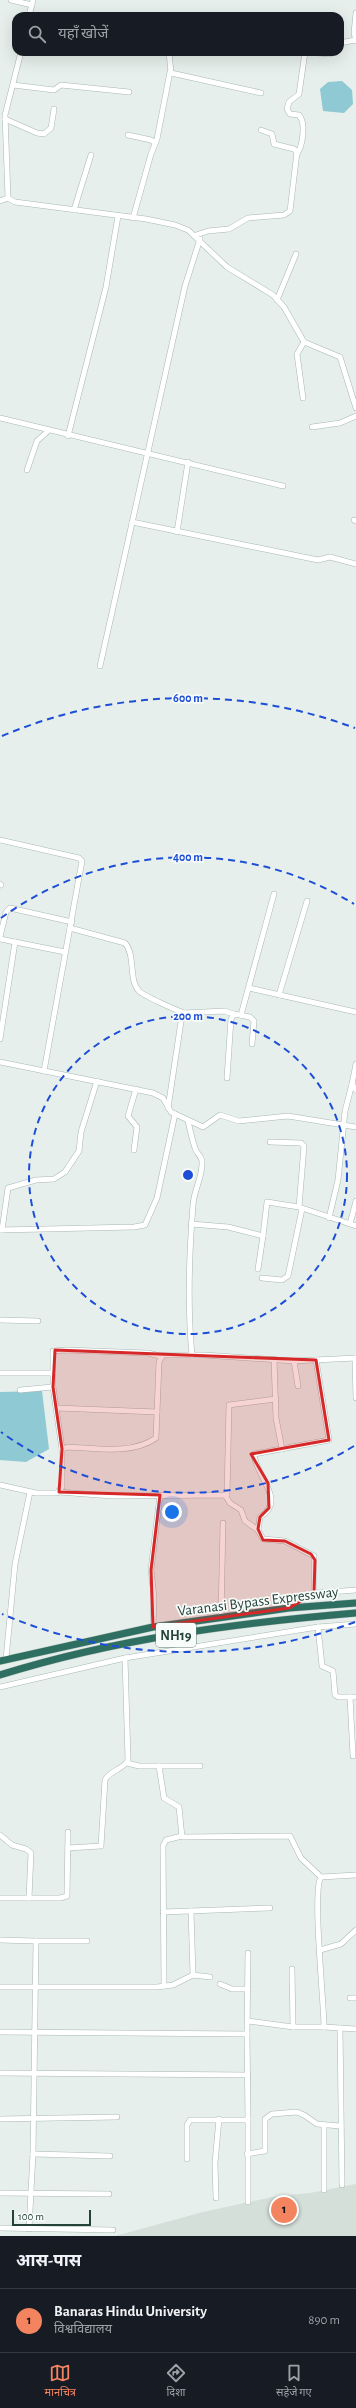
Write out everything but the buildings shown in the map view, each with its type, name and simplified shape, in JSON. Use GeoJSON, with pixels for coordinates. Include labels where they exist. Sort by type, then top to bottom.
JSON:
{"type":"FeatureCollection","features":[{"type":"Feature","properties":{"kind":"highway","name":"Varanasi Bypass Expressway"},"geometry":{"type":"LineString","coordinates":[[3,1660],[153,1627],[288,1608],[356,1603]]}},
{"type":"Feature","properties":{"kind":"highway","name":"Varanasi Bypass Expressway"},"geometry":{"type":"LineString","coordinates":[[0,1675],[115,1646],[287,1619],[356,1613]]}},
{"type":"Feature","properties":{"kind":"street"},"geometry":{"type":"LineString","coordinates":[[11,0],[32,2],[30,12]]}},
{"type":"Feature","properties":{"kind":"street"},"geometry":{"type":"LineString","coordinates":[[344,42],[356,40],[354,33],[356,13]]}},
{"type":"Feature","properties":{"kind":"street"},"geometry":{"type":"LineString","coordinates":[[8,198],[3,116],[20,56]]}},
{"type":"Feature","properties":{"kind":"street"},"geometry":{"type":"LineString","coordinates":[[133,218],[155,143],[170,72],[169,56]]}},
{"type":"Feature","properties":{"kind":"street"},"geometry":{"type":"LineString","coordinates":[[100,666],[185,286],[198,237],[208,231],[229,229],[248,218],[288,213],[297,154],[303,137],[301,119],[299,115],[290,114],[287,109],[289,102],[299,94],[304,56]]}},
{"type":"Feature","properties":{"kind":"street"},"geometry":{"type":"LineString","coordinates":[[170,72],[261,93]]}},
{"type":"Feature","properties":{"kind":"street"},"geometry":{"type":"LineString","coordinates":[[13,85],[54,90],[61,85],[129,92]]}},
{"type":"Feature","properties":{"kind":"street"},"geometry":{"type":"LineString","coordinates":[[3,116],[37,133],[44,134],[51,128],[54,110]]}},
{"type":"Feature","properties":{"kind":"street"},"geometry":{"type":"LineString","coordinates":[[261,130],[272,134],[274,144],[294,149],[297,154]]}},
{"type":"Feature","properties":{"kind":"street"},"geometry":{"type":"LineString","coordinates":[[128,135],[151,140],[155,143]]}},
{"type":"Feature","properties":{"kind":"street"},"geometry":{"type":"LineString","coordinates":[[74,210],[91,155]]}},
{"type":"Feature","properties":{"kind":"street"},"geometry":{"type":"LineString","coordinates":[[0,201],[8,198]]}},
{"type":"Feature","properties":{"kind":"street"},"geometry":{"type":"LineString","coordinates":[[8,198],[15,202],[175,225],[198,237],[227,267],[266,290],[277,300],[304,342],[340,357],[356,408]]}},
{"type":"Feature","properties":{"kind":"street"},"geometry":{"type":"LineString","coordinates":[[68,436],[106,287],[118,216]]}},
{"type":"Feature","properties":{"kind":"street"},"geometry":{"type":"LineString","coordinates":[[277,300],[296,254]]}},
{"type":"Feature","properties":{"kind":"street"},"geometry":{"type":"LineString","coordinates":[[303,398],[298,354],[304,342]]}},
{"type":"Feature","properties":{"kind":"street"},"geometry":{"type":"LineString","coordinates":[[312,427],[340,423],[356,416]]}},
{"type":"Feature","properties":{"kind":"street"},"geometry":{"type":"LineString","coordinates":[[0,418],[68,436],[188,462],[283,486]]}},
{"type":"Feature","properties":{"kind":"street"},"geometry":{"type":"LineString","coordinates":[[27,470],[37,440],[48,431]]}},
{"type":"Feature","properties":{"kind":"street"},"geometry":{"type":"LineString","coordinates":[[177,532],[188,462]]}},
{"type":"Feature","properties":{"kind":"street"},"geometry":{"type":"LineString","coordinates":[[132,522],[318,560],[335,558],[356,564]]}},
{"type":"Feature","properties":{"kind":"street"},"geometry":{"type":"LineString","coordinates":[[0,840],[81,859],[83,865],[65,952],[44,1071]]}},
{"type":"Feature","properties":{"kind":"street"},"geometry":{"type":"LineString","coordinates":[[241,1015],[274,894]]}},
{"type":"Feature","properties":{"kind":"street"},"geometry":{"type":"LineString","coordinates":[[279,995],[307,901]]}},
{"type":"Feature","properties":{"kind":"street"},"geometry":{"type":"LineString","coordinates":[[65,952],[0,938],[6,912],[10,908],[72,922]]}},
{"type":"Feature","properties":{"kind":"street"},"geometry":{"type":"LineString","coordinates":[[70,928],[125,944],[131,953],[138,990],[146,996],[184,1013],[224,1011],[250,1017],[254,1021],[252,1044]]}},
{"type":"Feature","properties":{"kind":"street"},"geometry":{"type":"LineString","coordinates":[[0,1039],[15,942]]}},
{"type":"Feature","properties":{"kind":"street"},"geometry":{"type":"LineString","coordinates":[[249,988],[356,1012]]}},
{"type":"Feature","properties":{"kind":"street"},"geometry":{"type":"LineString","coordinates":[[168,1108],[179,1022],[184,1013]]}},
{"type":"Feature","properties":{"kind":"street"},"geometry":{"type":"LineString","coordinates":[[227,1078],[231,1019],[234,1014]]}},
{"type":"Feature","properties":{"kind":"street"},"geometry":{"type":"LineString","coordinates":[[0,1062],[136,1089],[158,1095],[168,1108],[175,1114],[203,1127],[220,1116],[239,1121],[288,1116],[356,1127]]}},
{"type":"Feature","properties":{"kind":"street"},"geometry":{"type":"LineString","coordinates":[[329,1218],[338,1180],[343,1125],[356,1064]]}},
{"type":"Feature","properties":{"kind":"street"},"geometry":{"type":"LineString","coordinates":[[97,1081],[81,1132],[79,1151],[69,1166],[54,1179],[36,1180],[8,1188],[1,1230],[134,1227],[145,1225],[159,1193],[175,1114]]}},
{"type":"Feature","properties":{"kind":"street"},"geometry":{"type":"LineString","coordinates":[[352,1084],[356,1090]]}},
{"type":"Feature","properties":{"kind":"street"},"geometry":{"type":"LineString","coordinates":[[134,1150],[136,1127],[128,1116],[136,1089]]}},
{"type":"Feature","properties":{"kind":"street"},"geometry":{"type":"LineString","coordinates":[[188,1121],[195,1149],[202,1160],[201,1177],[194,1190],[188,1263],[188,1307],[192,1355]]}},
{"type":"Feature","properties":{"kind":"street"},"geometry":{"type":"LineString","coordinates":[[262,1278],[282,1280],[288,1276],[300,1208],[304,1146],[301,1143],[270,1142]]}},
{"type":"Feature","properties":{"kind":"street"},"geometry":{"type":"LineString","coordinates":[[350,1224],[356,1201]]}},
{"type":"Feature","properties":{"kind":"street"},"geometry":{"type":"LineString","coordinates":[[258,1269],[267,1202],[300,1208],[356,1226]]}},
{"type":"Feature","properties":{"kind":"street"},"geometry":{"type":"LineString","coordinates":[[191,1224],[228,1227],[263,1236]]}},
{"type":"Feature","properties":{"kind":"street"},"geometry":{"type":"LineString","coordinates":[[0,1320],[38,1321]]}},
{"type":"Feature","properties":{"kind":"street"},"geometry":{"type":"LineString","coordinates":[[59,1492],[62,1487],[62,1449],[53,1388],[52,1353],[55,1350],[148,1353],[160,1356],[192,1355],[294,1361],[356,1358],[356,1398]]}},
{"type":"Feature","properties":{"kind":"street"},"geometry":{"type":"LineString","coordinates":[[62,1449],[68,1447],[115,1449],[142,1445],[154,1440],[158,1436],[157,1412],[160,1356]]}},
{"type":"Feature","properties":{"kind":"street"},"geometry":{"type":"LineString","coordinates":[[274,1359],[276,1418],[282,1449]]}},
{"type":"Feature","properties":{"kind":"street"},"geometry":{"type":"LineString","coordinates":[[258,1530],[260,1517],[268,1512],[270,1505],[268,1483],[255,1462],[254,1454],[329,1440],[316,1360]]}},
{"type":"Feature","properties":{"kind":"street"},"geometry":{"type":"LineString","coordinates":[[294,1361],[298,1386]]}},
{"type":"Feature","properties":{"kind":"street"},"geometry":{"type":"LineString","coordinates":[[0,1373],[53,1373]]}},
{"type":"Feature","properties":{"kind":"street"},"geometry":{"type":"LineString","coordinates":[[20,1390],[53,1388]]}},
{"type":"Feature","properties":{"kind":"street"},"geometry":{"type":"LineString","coordinates":[[276,1399],[229,1405],[227,1496],[230,1503],[240,1510],[250,1526],[258,1530],[263,1539],[285,1541],[314,1556],[314,1594]]}},
{"type":"Feature","properties":{"kind":"street"},"geometry":{"type":"LineString","coordinates":[[57,1408],[157,1412]]}},
{"type":"Feature","properties":{"kind":"street"},"geometry":{"type":"LineString","coordinates":[[0,1485],[30,1492],[59,1492],[112,1496],[203,1494],[227,1496]]}},
{"type":"Feature","properties":{"kind":"street"},"geometry":{"type":"LineString","coordinates":[[3,1660],[15,1564],[30,1492]]}},
{"type":"Feature","properties":{"kind":"street"},"geometry":{"type":"LineString","coordinates":[[153,1627],[154,1597],[151,1570],[160,1495]]}},
{"type":"Feature","properties":{"kind":"street"},"geometry":{"type":"LineString","coordinates":[[221,1617],[223,1523]]}},
{"type":"Feature","properties":{"kind":"street"},"geometry":{"type":"LineString","coordinates":[[288,1608],[314,1594],[356,1590]]}},
{"type":"Feature","properties":{"kind":"street"},"geometry":{"type":"LineString","coordinates":[[0,1687],[125,1658],[318,1627],[356,1624]]}},
{"type":"Feature","properties":{"kind":"street"},"geometry":{"type":"LineString","coordinates":[[318,1627],[322,1666],[333,1671],[334,1695],[338,1698],[356,1697]]}},
{"type":"Feature","properties":{"kind":"street"},"geometry":{"type":"LineString","coordinates":[[125,1658],[129,1750],[127,1763]]}},
{"type":"Feature","properties":{"kind":"street"},"geometry":{"type":"LineString","coordinates":[[350,1697],[354,1737],[353,1756]]}},
{"type":"Feature","properties":{"kind":"street"},"geometry":{"type":"LineString","coordinates":[[68,1848],[101,1846],[105,1780],[107,1776],[127,1763],[159,1766],[200,1766]]}},
{"type":"Feature","properties":{"kind":"street"},"geometry":{"type":"LineString","coordinates":[[159,1766],[164,1798],[179,1807],[182,1836]]}},
{"type":"Feature","properties":{"kind":"street"},"geometry":{"type":"LineString","coordinates":[[0,1898],[67,1896],[68,1832]]}},
{"type":"Feature","properties":{"kind":"street"},"geometry":{"type":"LineString","coordinates":[[0,1835],[12,1845],[26,1849],[31,1853],[29,1898]]}},
{"type":"Feature","properties":{"kind":"street"},"geometry":{"type":"LineString","coordinates":[[164,1986],[164,1842],[182,1836],[186,1838],[290,1836],[301,1858],[321,1877],[356,1875]]}},
{"type":"Feature","properties":{"kind":"street"},"geometry":{"type":"LineString","coordinates":[[321,1877],[318,1883],[318,1911],[324,2027]]}},
{"type":"Feature","properties":{"kind":"street"},"geometry":{"type":"LineString","coordinates":[[164,1912],[270,1908]]}},
{"type":"Feature","properties":{"kind":"street"},"geometry":{"type":"LineString","coordinates":[[192,1911],[194,1975]]}},
{"type":"Feature","properties":{"kind":"street"},"geometry":{"type":"LineString","coordinates":[[320,1950],[341,1944],[356,1930]]}},
{"type":"Feature","properties":{"kind":"street"},"geometry":{"type":"LineString","coordinates":[[0,1940],[87,1941]]}},
{"type":"Feature","properties":{"kind":"street"},"geometry":{"type":"LineString","coordinates":[[29,2229],[34,2117],[36,1941]]}},
{"type":"Feature","properties":{"kind":"street"},"geometry":{"type":"LineString","coordinates":[[248,1953],[248,2202]]}},
{"type":"Feature","properties":{"kind":"street"},"geometry":{"type":"LineString","coordinates":[[292,1969],[293,2027]]}},
{"type":"Feature","properties":{"kind":"street"},"geometry":{"type":"LineString","coordinates":[[0,1987],[164,1986],[182,1982],[194,1975],[210,1977]]}},
{"type":"Feature","properties":{"kind":"street"},"geometry":{"type":"LineString","coordinates":[[220,1984],[232,1989],[248,1989]]}},
{"type":"Feature","properties":{"kind":"street"},"geometry":{"type":"LineString","coordinates":[[350,1998],[356,1998]]}},
{"type":"Feature","properties":{"kind":"street"},"geometry":{"type":"LineString","coordinates":[[248,2021],[293,2027],[356,2029]]}},
{"type":"Feature","properties":{"kind":"street"},"geometry":{"type":"LineString","coordinates":[[340,2028],[340,2126],[342,2185]]}},
{"type":"Feature","properties":{"kind":"street"},"geometry":{"type":"LineString","coordinates":[[0,2032],[35,2031],[247,2034]]}},
{"type":"Feature","properties":{"kind":"street"},"geometry":{"type":"LineString","coordinates":[[0,2072],[248,2074]]}},
{"type":"Feature","properties":{"kind":"street"},"geometry":{"type":"LineString","coordinates":[[247,2154],[265,2150],[265,2119],[268,2115],[301,2113],[313,2122],[324,2125],[340,2126]]}},
{"type":"Feature","properties":{"kind":"street"},"geometry":{"type":"LineString","coordinates":[[0,2119],[34,2117],[117,2117]]}},
{"type":"Feature","properties":{"kind":"street"},"geometry":{"type":"LineString","coordinates":[[186,2159],[188,2122],[193,2119],[248,2120]]}},
{"type":"Feature","properties":{"kind":"street"},"geometry":{"type":"LineString","coordinates":[[216,2198],[215,2163],[219,2119]]}},
{"type":"Feature","properties":{"kind":"street"},"geometry":{"type":"LineString","coordinates":[[324,2125],[324,2190]]}},
{"type":"Feature","properties":{"kind":"street"},"geometry":{"type":"LineString","coordinates":[[33,2154],[110,2156]]}},
{"type":"Feature","properties":{"kind":"street"},"geometry":{"type":"LineString","coordinates":[[0,2193],[110,2194]]}},
{"type":"Feature","properties":{"kind":"street"},"geometry":{"type":"LineString","coordinates":[[0,2228],[113,2230]]}},
{"type":"Feature","properties":{"kind":"highlighted area"},"geometry":{"type":"Polygon","coordinates":[[[55,1350],[316,1360],[329,1440],[251,1454],[268,1483],[269,1508],[260,1517],[258,1529],[263,1540],[285,1541],[311,1554],[315,1560],[314,1594],[289,1608],[153,1627],[151,1570],[160,1495],[59,1492],[62,1449],[53,1387],[55,1350]]]}},
{"type":"Feature","properties":{"kind":"shaded area"},"geometry":{"type":"Polygon","coordinates":[[[356,2184],[356,2236],[115,2236],[203,2212],[277,2196],[310,2193],[356,2184]]]}},
{"type":"Feature","properties":{"kind":"water"},"geometry":{"type":"Polygon","coordinates":[[[342,81],[352,90],[353,104],[344,113],[323,111],[320,89],[328,82],[342,81]]]}},
{"type":"Feature","properties":{"kind":"water"},"geometry":{"type":"Polygon","coordinates":[[[42,1391],[49,1449],[26,1462],[0,1460],[0,1392],[42,1391]]]}},
{"type":"Feature","properties":{"kind":"place","name":"Banaras Hindu University"},"geometry":{"type":"Point","coordinates":[284,2210]}}]}
